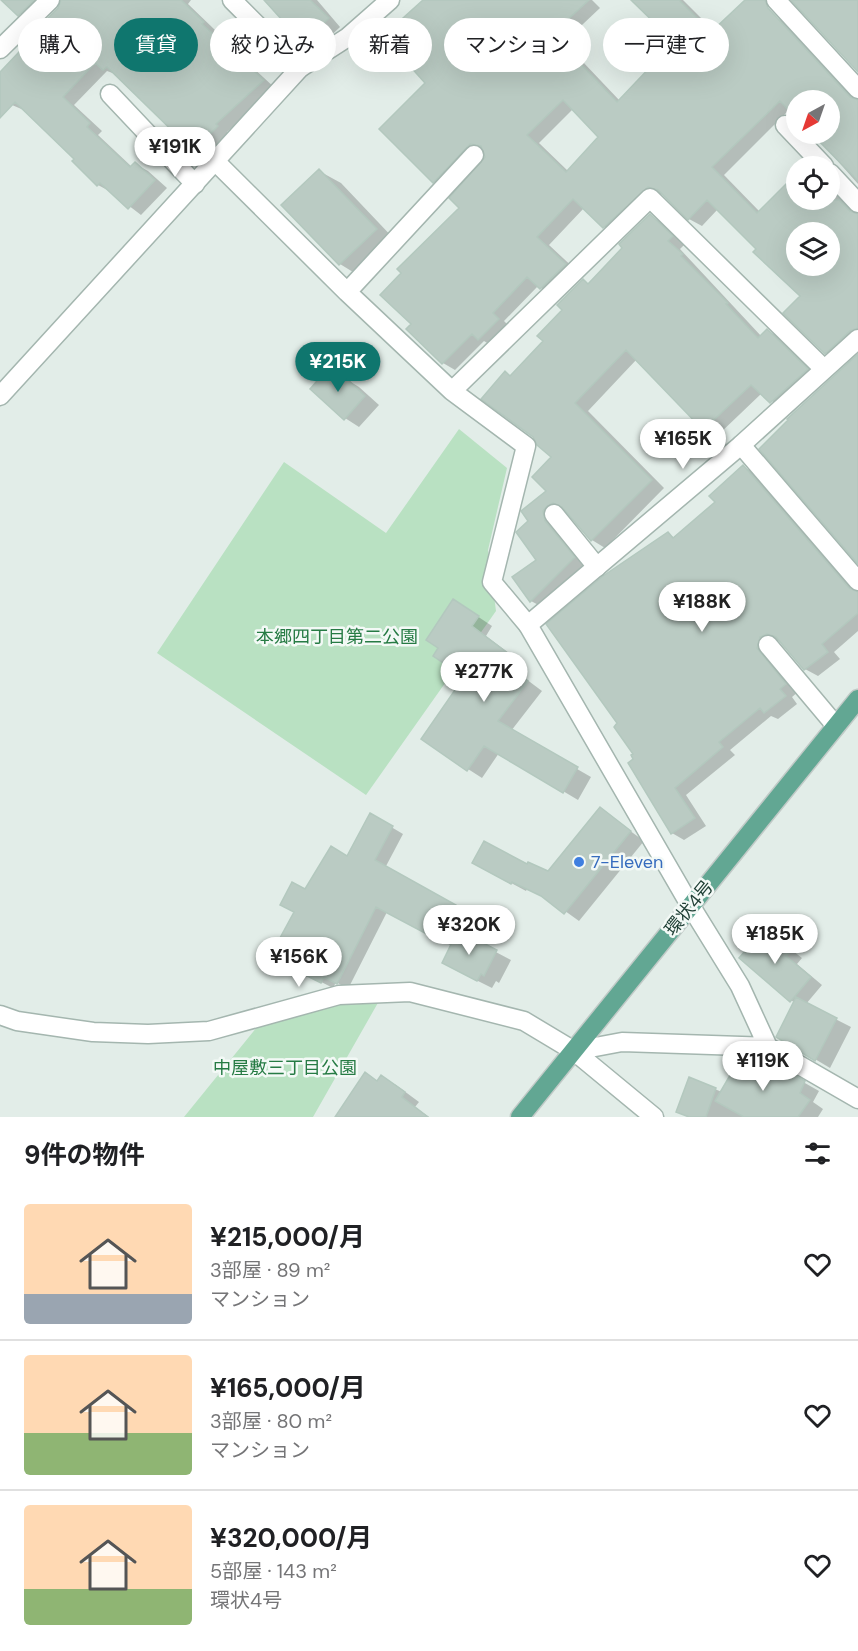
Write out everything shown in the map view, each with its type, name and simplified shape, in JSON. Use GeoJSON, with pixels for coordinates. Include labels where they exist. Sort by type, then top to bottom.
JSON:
{"type":"FeatureCollection","features":[{"type":"Feature","properties":{"kind":"main road","name":"環状4号"},"geometry":{"type":"LineString","coordinates":[[520,1117],[858,699]]}},
{"type":"Feature","properties":{"kind":"street"},"geometry":{"type":"LineString","coordinates":[[0,49],[50,0]]}},
{"type":"Feature","properties":{"kind":"street"},"geometry":{"type":"LineString","coordinates":[[232,0],[250,18]]}},
{"type":"Feature","properties":{"kind":"street"},"geometry":{"type":"LineString","coordinates":[[336,45],[390,0]]}},
{"type":"Feature","properties":{"kind":"street"},"geometry":{"type":"LineString","coordinates":[[776,0],[858,88]]}},
{"type":"Feature","properties":{"kind":"street"},"geometry":{"type":"LineString","coordinates":[[0,396],[296,72]]}},
{"type":"Feature","properties":{"kind":"street"},"geometry":{"type":"LineString","coordinates":[[110,94],[195,183]]}},
{"type":"Feature","properties":{"kind":"street"},"geometry":{"type":"LineString","coordinates":[[785,125],[814,156]]}},
{"type":"Feature","properties":{"kind":"street"},"geometry":{"type":"LineString","coordinates":[[347,291],[474,155]]}},
{"type":"Feature","properties":{"kind":"street"},"geometry":{"type":"LineString","coordinates":[[216,162],[452,391],[526,446],[492,582],[528,626],[690,905],[740,986],[768,1047]]}},
{"type":"Feature","properties":{"kind":"street"},"geometry":{"type":"LineString","coordinates":[[840,184],[858,203]]}},
{"type":"Feature","properties":{"kind":"street"},"geometry":{"type":"LineString","coordinates":[[452,391],[650,198],[823,368]]}},
{"type":"Feature","properties":{"kind":"street"},"geometry":{"type":"LineString","coordinates":[[528,626],[741,445],[823,368],[858,339]]}},
{"type":"Feature","properties":{"kind":"street"},"geometry":{"type":"LineString","coordinates":[[741,445],[858,581]]}},
{"type":"Feature","properties":{"kind":"street"},"geometry":{"type":"LineString","coordinates":[[554,514],[597,567]]}},
{"type":"Feature","properties":{"kind":"street"},"geometry":{"type":"LineString","coordinates":[[768,645],[836,726]]}},
{"type":"Feature","properties":{"kind":"street"},"geometry":{"type":"LineString","coordinates":[[0,1015],[17,1021],[93,1032],[148,1034],[199,1031],[339,995],[410,992],[524,1021],[574,1051],[654,1117]]}},
{"type":"Feature","properties":{"kind":"street"},"geometry":{"type":"LineString","coordinates":[[574,1051],[622,1042],[768,1047],[858,1099]]}},
{"type":"Feature","properties":{"kind":"green space","name":"本郷四丁目第二公園"},"geometry":{"type":"Polygon","coordinates":[[[459,429],[507,468],[488,550],[496,611],[366,795],[157,653],[284,462],[386,533],[459,429]]]}},
{"type":"Feature","properties":{"kind":"green space","name":"中屋敷三丁目公園"},"geometry":{"type":"Polygon","coordinates":[[[379,1001],[313,1117],[184,1117],[257,1027],[328,1006],[379,1001]]]}},
{"type":"Feature","properties":{"kind":"building"},"geometry":{"type":"Polygon","coordinates":[[[1,0],[34,0],[18,16],[1,0]]]}},
{"type":"Feature","properties":{"kind":"building"},"geometry":{"type":"Polygon","coordinates":[[[61,0],[181,0],[204,22],[202,24],[210,31],[210,72],[255,72],[264,80],[216,124],[218,126],[193,151],[107,67],[102,69],[102,18],[48,18],[58,8],[61,0]]]}},
{"type":"Feature","properties":{"kind":"building"},"geometry":{"type":"Polygon","coordinates":[[[264,0],[310,0],[329,18],[280,18],[264,0]]]}},
{"type":"Feature","properties":{"kind":"building"},"geometry":{"type":"Polygon","coordinates":[[[423,0],[589,0],[569,18],[444,18],[444,72],[588,72],[617,102],[646,72],[729,72],[729,18],[726,18],[745,0],[765,0],[768,8],[850,97],[858,100],[858,181],[840,163],[840,156],[834,156],[822,144],[840,144],[840,90],[786,90],[786,107],[780,101],[712,167],[757,213],[786,184],[786,210],[840,210],[840,201],[850,211],[858,214],[858,328],[850,331],[825,354],[783,313],[800,296],[753,252],[756,249],[707,200],[688,220],[658,190],[648,187],[603,228],[573,199],[537,237],[566,264],[540,289],[527,277],[493,313],[499,319],[478,340],[472,334],[442,364],[406,329],[411,324],[380,295],[401,273],[397,269],[459,208],[449,198],[485,157],[481,146],[470,144],[433,183],[379,129],[425,83],[415,72],[432,72],[432,18],[403,18],[423,0]],[[563,100],[527,135],[566,172],[598,137],[563,100]]]}},
{"type":"Feature","properties":{"kind":"building"},"geometry":{"type":"Polygon","coordinates":[[[631,0],[679,0],[697,18],[649,18],[631,0]]]}},
{"type":"Feature","properties":{"kind":"building"},"geometry":{"type":"Polygon","coordinates":[[[791,0],[858,0],[858,72],[791,0]]]}},
{"type":"Feature","properties":{"kind":"building"},"geometry":{"type":"Polygon","coordinates":[[[18,53],[18,72],[87,72],[63,97],[90,123],[87,127],[130,167],[135,162],[155,180],[128,209],[100,183],[97,186],[72,161],[74,159],[15,102],[0,118],[0,72],[18,53]]]}},
{"type":"Feature","properties":{"kind":"building"},"geometry":{"type":"Polygon","coordinates":[[[319,169],[377,229],[339,265],[281,205],[319,169]]]}},
{"type":"Feature","properties":{"kind":"building"},"geometry":{"type":"Polygon","coordinates":[[[650,214],[673,236],[668,241],[683,254],[681,256],[728,303],[726,304],[758,338],[767,329],[808,369],[770,403],[751,385],[703,430],[626,350],[575,403],[652,480],[591,541],[562,507],[553,503],[547,506],[543,511],[545,521],[575,557],[530,602],[512,577],[536,560],[516,532],[528,521],[521,511],[546,491],[532,477],[551,457],[537,445],[533,437],[481,399],[505,371],[510,376],[543,341],[537,336],[562,310],[557,305],[583,279],[588,284],[622,248],[619,244],[650,214]]]}},
{"type":"Feature","properties":{"kind":"building"},"geometry":{"type":"Polygon","coordinates":[[[858,354],[858,564],[759,449],[787,419],[858,354]]]}},
{"type":"Feature","properties":{"kind":"building"},"geometry":{"type":"Polygon","coordinates":[[[329,367],[342,379],[344,376],[365,396],[344,420],[310,389],[329,367]]]}},
{"type":"Feature","properties":{"kind":"building"},"geometry":{"type":"Polygon","coordinates":[[[743,465],[849,588],[858,592],[858,613],[822,644],[828,652],[804,670],[776,637],[767,634],[760,637],[757,648],[786,684],[780,689],[786,696],[764,713],[760,708],[719,742],[723,747],[675,788],[695,818],[671,834],[628,763],[633,759],[631,755],[633,754],[614,727],[617,723],[546,624],[603,576],[668,532],[673,538],[715,502],[709,496],[743,465]]]}},
{"type":"Feature","properties":{"kind":"building"},"geometry":{"type":"Polygon","coordinates":[[[453,599],[479,616],[472,626],[510,655],[504,664],[528,681],[498,721],[578,767],[563,793],[484,746],[467,771],[421,739],[464,677],[433,656],[438,648],[426,640],[453,599]]]}},
{"type":"Feature","properties":{"kind":"building"},"geometry":{"type":"Polygon","coordinates":[[[600,807],[631,831],[564,914],[541,896],[512,882],[511,884],[472,863],[484,841],[527,864],[528,862],[548,871],[600,807]]]}},
{"type":"Feature","properties":{"kind":"building"},"geometry":{"type":"Polygon","coordinates":[[[370,813],[393,826],[375,860],[456,905],[438,940],[376,907],[337,984],[324,977],[321,983],[273,959],[277,951],[274,949],[294,912],[280,905],[292,882],[305,889],[331,846],[347,856],[370,813]]]}},
{"type":"Feature","properties":{"kind":"building"},"geometry":{"type":"Polygon","coordinates":[[[765,928],[791,951],[786,956],[811,977],[790,1002],[739,958],[765,928]]]}},
{"type":"Feature","properties":{"kind":"building"},"geometry":{"type":"Polygon","coordinates":[[[458,930],[497,950],[484,976],[481,974],[477,981],[442,963],[458,930]]]}},
{"type":"Feature","properties":{"kind":"building"},"geometry":{"type":"Polygon","coordinates":[[[796,997],[837,1018],[815,1061],[776,1037],[796,997]]]}},
{"type":"Feature","properties":{"kind":"building"},"geometry":{"type":"Polygon","coordinates":[[[740,1058],[759,1070],[765,1058],[805,1081],[800,1093],[810,1100],[798,1117],[744,1117],[715,1101],[740,1058]]]}},
{"type":"Feature","properties":{"kind":"building"},"geometry":{"type":"Polygon","coordinates":[[[365,1072],[377,1081],[381,1075],[405,1092],[402,1097],[428,1117],[335,1117],[365,1072]]]}},
{"type":"Feature","properties":{"kind":"building"},"geometry":{"type":"Polygon","coordinates":[[[689,1077],[716,1088],[706,1117],[689,1117],[676,1112],[689,1077]]]}},
{"type":"Feature","properties":{"kind":"place","name":"7-Eleven"},"geometry":{"type":"Point","coordinates":[579,862]}}]}
